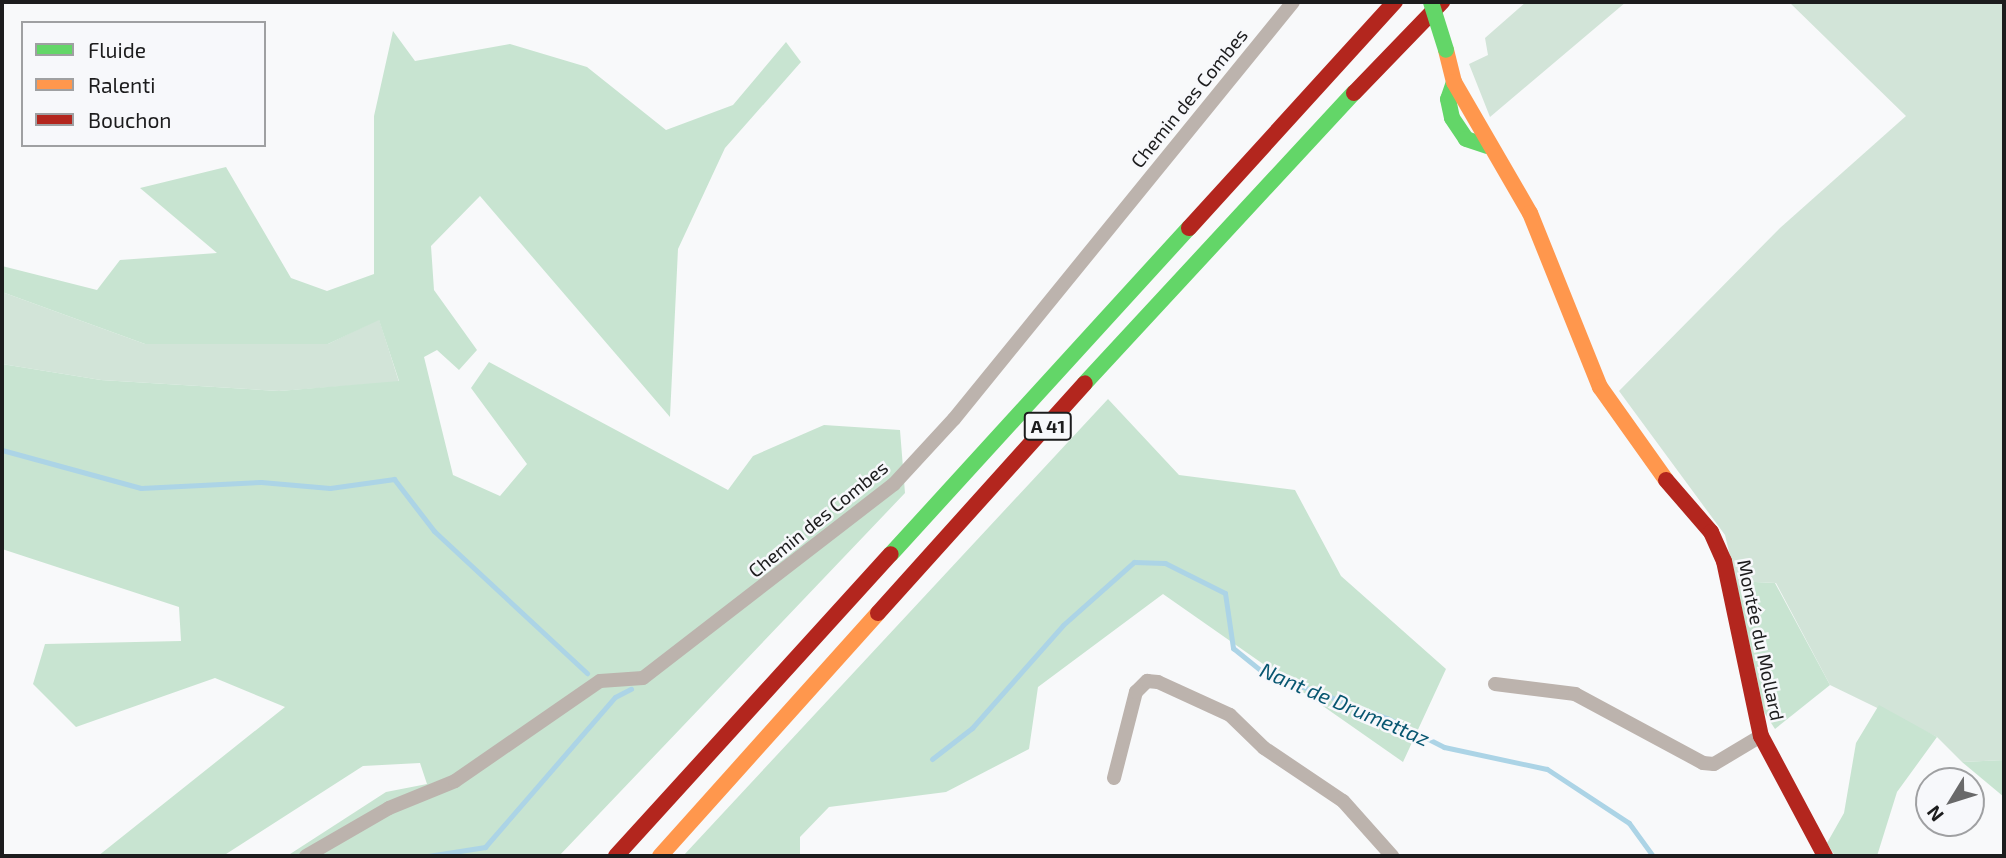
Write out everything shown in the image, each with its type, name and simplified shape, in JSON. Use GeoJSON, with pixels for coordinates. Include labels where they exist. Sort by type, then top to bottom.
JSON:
{"type":"FeatureCollection","features":[{"type":"Feature","properties":{"kind":"main road","name":"A 41"},"geometry":{"type":"LineString","coordinates":[[615,856],[1395,2]]}},
{"type":"Feature","properties":{"kind":"main road","name":"Montée du Mollard"},"geometry":{"type":"LineString","coordinates":[[1431,2],[1454,82],[1486,131],[1488,146],[1530,213],[1600,387],[1630,437],[1711,532],[1724,561],[1761,736],[1825,856]]}},
{"type":"Feature","properties":{"kind":"main road","name":"A 41"},"geometry":{"type":"LineString","coordinates":[[660,856],[1222,230],[1443,2]]}},
{"type":"Feature","properties":{"kind":"main road","name":"Montée du Mollard"},"geometry":{"type":"LineString","coordinates":[[1454,82],[1448,99],[1452,118],[1466,139],[1488,146]]}},
{"type":"Feature","properties":{"kind":"street","name":"Chemin des Combes"},"geometry":{"type":"LineString","coordinates":[[306,856],[389,808],[455,781],[600,681],[643,678],[894,484],[954,419],[1293,2]]}},
{"type":"Feature","properties":{"kind":"street"},"geometry":{"type":"LineString","coordinates":[[1114,778],[1136,692],[1147,681],[1158,682],[1230,715],[1264,748],[1343,801],[1392,856]]}},
{"type":"Feature","properties":{"kind":"street"},"geometry":{"type":"LineString","coordinates":[[1495,684],[1575,694],[1703,763],[1714,764],[1761,736]]}},
{"type":"Feature","properties":{"kind":"green space"},"geometry":{"type":"Polygon","coordinates":[[[1526,2],[1626,2],[1490,117],[1469,64],[1488,55],[1485,38],[1526,2]]]}},
{"type":"Feature","properties":{"kind":"green space"},"geometry":{"type":"Polygon","coordinates":[[[1789,2],[2004,2],[2004,760],[1962,762],[1937,737],[1830,685],[1776,583],[1736,581],[1725,535],[1619,391],[1780,228],[1906,116],[1789,2]]]}},
{"type":"Feature","properties":{"kind":"green space"},"geometry":{"type":"Polygon","coordinates":[[[393,31],[415,61],[510,44],[587,67],[666,130],[733,105],[786,42],[801,62],[725,148],[678,249],[670,417],[480,196],[431,246],[434,290],[477,350],[459,370],[437,350],[424,357],[453,475],[500,496],[527,464],[471,388],[489,362],[728,490],[753,456],[824,425],[900,430],[905,493],[559,856],[287,856],[386,792],[427,784],[420,763],[363,766],[223,856],[98,856],[285,707],[215,678],[76,727],[33,684],[45,644],[181,641],[179,607],[2,549],[2,364],[101,380],[279,391],[399,381],[379,320],[328,344],[145,344],[2,292],[2,266],[97,290],[120,260],[217,253],[140,188],[226,167],[291,278],[327,291],[374,274],[374,116],[393,31]]]}},
{"type":"Feature","properties":{"kind":"green space"},"geometry":{"type":"Polygon","coordinates":[[[2,292],[145,344],[328,344],[379,319],[399,382],[279,391],[101,380],[2,364],[2,292]]]}},
{"type":"Feature","properties":{"kind":"green space"},"geometry":{"type":"Polygon","coordinates":[[[1108,399],[1179,475],[1295,490],[1341,576],[1446,669],[1403,762],[1163,594],[1038,687],[1029,749],[946,792],[829,807],[800,837],[800,856],[683,856],[1108,399]]]}},
{"type":"Feature","properties":{"kind":"green space"},"geometry":{"type":"Polygon","coordinates":[[[1736,581],[1775,583],[1830,685],[1775,729],[1764,712],[1736,581]]]}},
{"type":"Feature","properties":{"kind":"green space"},"geometry":{"type":"Polygon","coordinates":[[[1879,705],[1937,737],[1897,792],[1877,856],[1835,856],[1827,843],[1844,813],[1856,743],[1879,705]]]}},
{"type":"Feature","properties":{"kind":"green space"},"geometry":{"type":"Polygon","coordinates":[[[2004,760],[2004,797],[1985,781],[1985,767],[1968,767],[1962,762],[2004,760]]]}},
{"type":"Feature","properties":{"kind":"waterway"},"geometry":{"type":"LineString","coordinates":[[2,450],[141,488],[261,482],[330,488],[394,479],[434,531],[587,673]]}},
{"type":"Feature","properties":{"kind":"waterway","name":"Nant de Drumettaz"},"geometry":{"type":"LineString","coordinates":[[932,759],[972,728],[1063,625],[1134,562],[1165,563],[1225,593],[1233,648],[1263,672],[1387,718],[1444,747],[1547,769],[1629,823],[1653,856]]}},
{"type":"Feature","properties":{"kind":"waterway"},"geometry":{"type":"LineString","coordinates":[[428,856],[485,847],[615,697],[631,689]]}},
{"type":"Feature","properties":{"kind":"traffic: fast"},"geometry":{"type":"LineString","coordinates":[[1431,2],[1446,50]]}},
{"type":"Feature","properties":{"kind":"traffic: fast"},"geometry":{"type":"LineString","coordinates":[[1454,82],[1448,99],[1452,118],[1466,139],[1488,146]]}},
{"type":"Feature","properties":{"kind":"traffic: fast"},"geometry":{"type":"LineString","coordinates":[[1085,383],[1354,93]]}},
{"type":"Feature","properties":{"kind":"traffic: fast"},"geometry":{"type":"LineString","coordinates":[[891,554],[1189,228]]}},
{"type":"Feature","properties":{"kind":"traffic: slow"},"geometry":{"type":"LineString","coordinates":[[1446,50],[1454,82],[1530,213],[1600,387],[1666,480]]}},
{"type":"Feature","properties":{"kind":"traffic: slow"},"geometry":{"type":"LineString","coordinates":[[660,856],[878,613]]}},
{"type":"Feature","properties":{"kind":"traffic: jam"},"geometry":{"type":"LineString","coordinates":[[1189,228],[1395,2]]}},
{"type":"Feature","properties":{"kind":"traffic: jam"},"geometry":{"type":"LineString","coordinates":[[1354,93],[1442,2]]}},
{"type":"Feature","properties":{"kind":"traffic: jam"},"geometry":{"type":"LineString","coordinates":[[878,613],[1085,383]]}},
{"type":"Feature","properties":{"kind":"traffic: jam"},"geometry":{"type":"LineString","coordinates":[[1666,480],[1711,532],[1724,561],[1761,736],[1825,856]]}},
{"type":"Feature","properties":{"kind":"traffic: jam"},"geometry":{"type":"LineString","coordinates":[[616,856],[891,554]]}}]}
